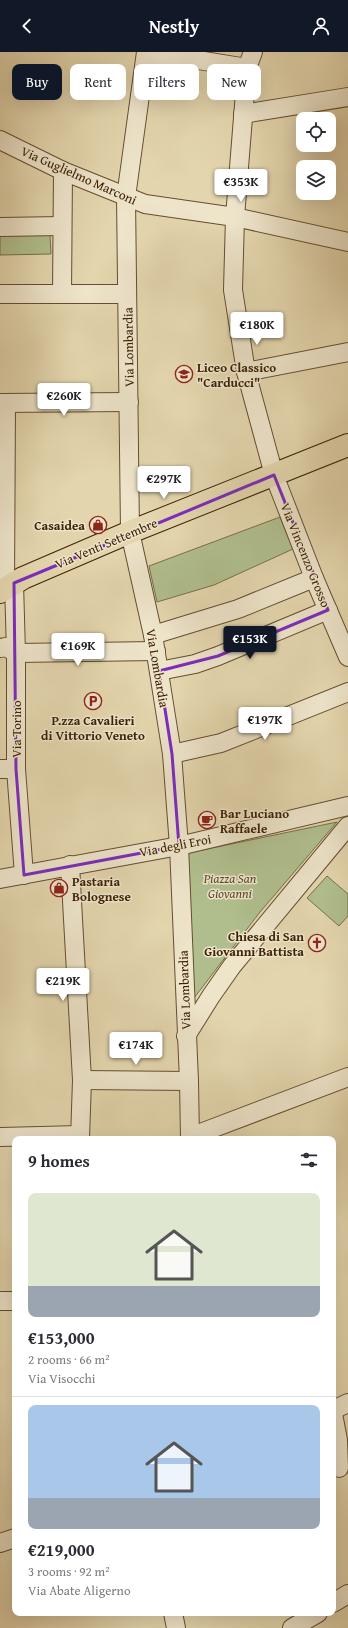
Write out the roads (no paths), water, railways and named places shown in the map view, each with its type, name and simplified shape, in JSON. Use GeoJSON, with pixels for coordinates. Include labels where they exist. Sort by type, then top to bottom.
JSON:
{"type":"FeatureCollection","features":[{"type":"Feature","properties":{"kind":"main road","name":"Via Venti Settembre"},"geometry":{"type":"LineString","coordinates":[[6,588],[130,532],[348,445]]}},
{"type":"Feature","properties":{"kind":"street"},"geometry":{"type":"LineString","coordinates":[[146,54],[250,60]]}},
{"type":"Feature","properties":{"kind":"street","name":"Via Lombardia"},"geometry":{"type":"LineString","coordinates":[[146,54],[126,197],[130,532],[155,643],[172,754],[179,846],[190,1136]]}},
{"type":"Feature","properties":{"kind":"street","name":"Via Vincenzo Grosso"},"geometry":{"type":"LineString","coordinates":[[250,60],[243,114],[234,217],[233,290],[246,372],[274,475],[314,578],[346,648]]}},
{"type":"Feature","properties":{"kind":"street"},"geometry":{"type":"LineString","coordinates":[[243,114],[348,97]]}},
{"type":"Feature","properties":{"kind":"street","name":"Via Guglielmo Marconi"},"geometry":{"type":"LineString","coordinates":[[0,140],[63,171],[145,204],[234,217],[348,242]]}},
{"type":"Feature","properties":{"kind":"street"},"geometry":{"type":"LineString","coordinates":[[62,294],[63,171]]}},
{"type":"Feature","properties":{"kind":"street"},"geometry":{"type":"LineString","coordinates":[[0,227],[62,226]]}},
{"type":"Feature","properties":{"kind":"street"},"geometry":{"type":"LineString","coordinates":[[0,294],[127,294]]}},
{"type":"Feature","properties":{"kind":"street"},"geometry":{"type":"LineString","coordinates":[[246,372],[348,352]]}},
{"type":"Feature","properties":{"kind":"street"},"geometry":{"type":"LineString","coordinates":[[3,403],[129,402]]}},
{"type":"Feature","properties":{"kind":"street","name":"Via Torino"},"geometry":{"type":"LineString","coordinates":[[3,403],[8,651],[8,769],[24,875]]}},
{"type":"Feature","properties":{"kind":"street"},"geometry":{"type":"LineString","coordinates":[[8,651],[155,643],[314,578]]}},
{"type":"Feature","properties":{"kind":"street"},"geometry":{"type":"LineString","coordinates":[[159,671],[195,664],[218,656],[328,610]]}},
{"type":"Feature","properties":{"kind":"street"},"geometry":{"type":"LineString","coordinates":[[172,754],[221,744],[348,692]]}},
{"type":"Feature","properties":{"kind":"street","name":"Via degli Eroi"},"geometry":{"type":"LineString","coordinates":[[0,879],[179,846],[348,806]]}},
{"type":"Feature","properties":{"kind":"street"},"geometry":{"type":"LineString","coordinates":[[186,1036],[232,966],[348,826]]}},
{"type":"Feature","properties":{"kind":"street"},"geometry":{"type":"LineString","coordinates":[[70,865],[82,1080],[80,1136]]}},
{"type":"Feature","properties":{"kind":"street"},"geometry":{"type":"LineString","coordinates":[[195,1136],[348,1077]]}},
{"type":"Feature","properties":{"kind":"street"},"geometry":{"type":"LineString","coordinates":[[82,1080],[189,1081]]}},
{"type":"Feature","properties":{"kind":"street"},"geometry":{"type":"LineString","coordinates":[[0,1136],[12,1136]]}},
{"type":"Feature","properties":{"kind":"street"},"geometry":{"type":"LineString","coordinates":[[0,1301],[12,1301]]}},
{"type":"Feature","properties":{"kind":"street"},"geometry":{"type":"LineString","coordinates":[[336,1409],[348,1403]]}},
{"type":"Feature","properties":{"kind":"street"},"geometry":{"type":"LineString","coordinates":[[336,1430],[340,1469]]}},
{"type":"Feature","properties":{"kind":"street"},"geometry":{"type":"LineString","coordinates":[[0,1544],[12,1539]]}},
{"type":"Feature","properties":{"kind":"street"},"geometry":{"type":"LineString","coordinates":[[336,1601],[348,1594]]}},
{"type":"Feature","properties":{"kind":"street"},"geometry":{"type":"LineString","coordinates":[[174,1616],[176,1628]]}},
{"type":"Feature","properties":{"kind":"street"},"geometry":{"type":"LineString","coordinates":[[292,1628],[313,1616]]}},
{"type":"Feature","properties":{"kind":"place","name":"Liceo Classico \"Carducci\""},"geometry":{"type":"Point","coordinates":[184,374]}},
{"type":"Feature","properties":{"kind":"place","name":"Casaidea"},"geometry":{"type":"Point","coordinates":[98,525]}},
{"type":"Feature","properties":{"kind":"place","name":"P.zza Cavalieri di Vittorio Veneto"},"geometry":{"type":"Point","coordinates":[93,701]}},
{"type":"Feature","properties":{"kind":"place","name":"Bar Luciano Raffaele"},"geometry":{"type":"Point","coordinates":[207,820]}},
{"type":"Feature","properties":{"kind":"place","name":"Pastaria Bolognese"},"geometry":{"type":"Point","coordinates":[59,888]}},
{"type":"Feature","properties":{"kind":"place","name":"Chiesa di San Giovanni Battista"},"geometry":{"type":"Point","coordinates":[317,943]}},
{"type":"Feature","properties":{"kind":"park label","name":"Piazza San Giovanni"},"geometry":{"type":"Point","coordinates":[230,886]}}]}
